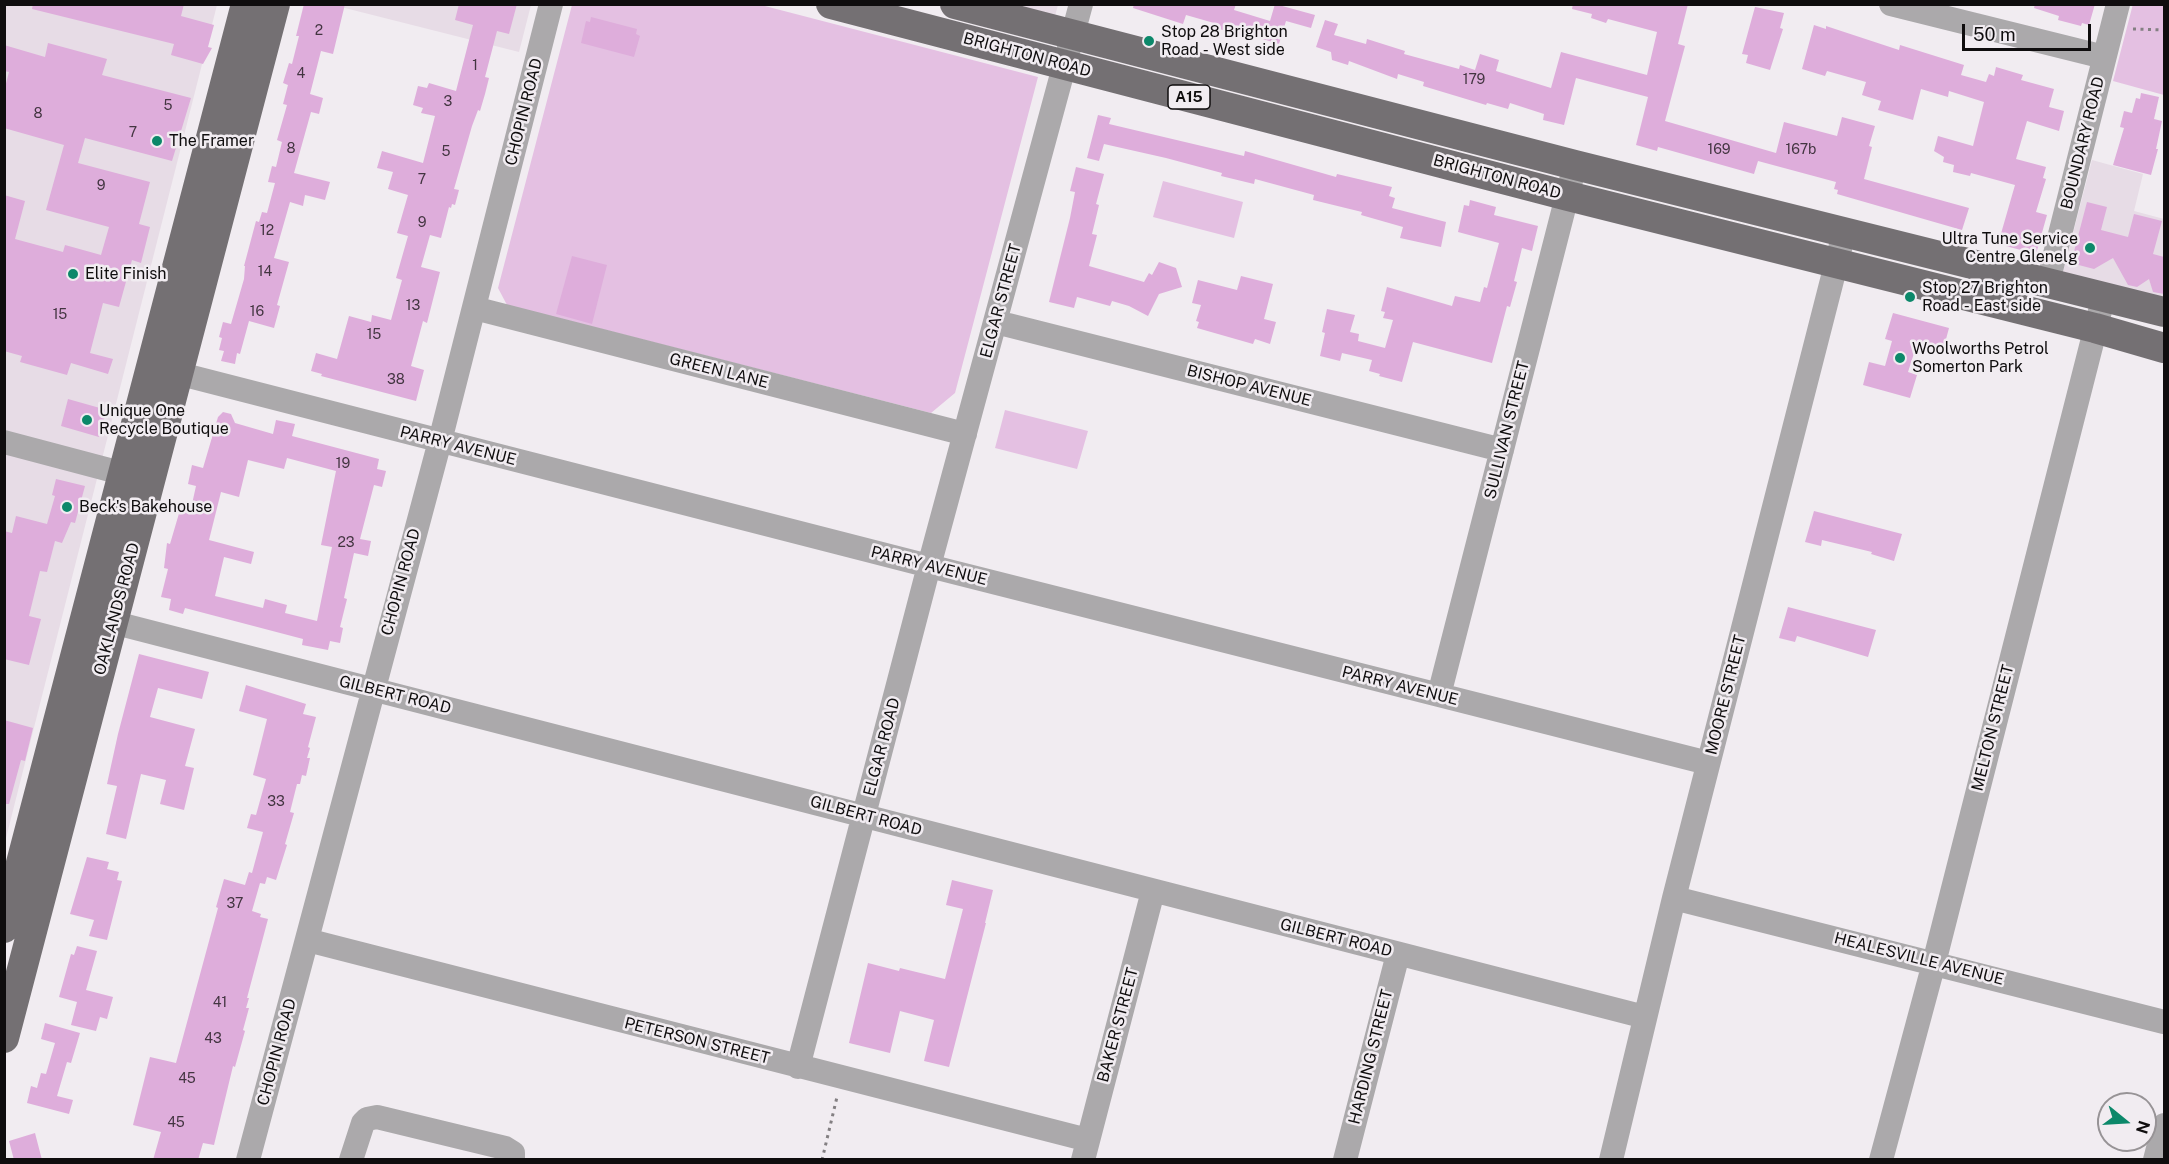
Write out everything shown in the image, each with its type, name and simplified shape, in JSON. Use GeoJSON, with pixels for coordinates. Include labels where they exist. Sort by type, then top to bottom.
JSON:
{"type":"FeatureCollection","features":[{"type":"Feature","properties":{"kind":"main road","name":"OAKLANDS ROAD"},"geometry":{"type":"LineString","coordinates":[[165,370],[246,4]]}},
{"type":"Feature","properties":{"kind":"main road","name":"OAKLANDS ROAD"},"geometry":{"type":"LineString","coordinates":[[4,1038],[13,974],[100,619],[165,370],[275,4]]}},
{"type":"Feature","properties":{"kind":"main road","name":"BRIGHTON ROAD"},"geometry":{"type":"LineString","coordinates":[[831,4],[1568,196],[2096,328],[2164,348]]}},
{"type":"Feature","properties":{"kind":"main road","name":"BRIGHTON ROAD"},"geometry":{"type":"LineString","coordinates":[[955,4],[1575,165],[2164,312]]}},
{"type":"Feature","properties":{"kind":"main road","name":"OAKLANDS ROAD"},"geometry":{"type":"LineString","coordinates":[[4,928],[100,619]]}},
{"type":"Feature","properties":{"kind":"street","name":"CHOPIN ROAD"},"geometry":{"type":"LineString","coordinates":[[248,1160],[440,441],[551,4]]}},
{"type":"Feature","properties":{"kind":"street","name":"ELGAR STREET"},"geometry":{"type":"LineString","coordinates":[[929,566],[1081,4]]}},
{"type":"Feature","properties":{"kind":"street"},"geometry":{"type":"LineString","coordinates":[[1891,4],[2104,57]]}},
{"type":"Feature","properties":{"kind":"street","name":"BOUNDARY ROAD"},"geometry":{"type":"LineString","coordinates":[[2048,282],[2116,14]]}},
{"type":"Feature","properties":{"kind":"street","name":"SULLIVAN STREET"},"geometry":{"type":"LineString","coordinates":[[1439,696],[1575,165]]}},
{"type":"Feature","properties":{"kind":"street","name":"MOORE STREET"},"geometry":{"type":"LineString","coordinates":[[1611,1160],[1674,898],[1844,231]]}},
{"type":"Feature","properties":{"kind":"street","name":"MELTON STREET"},"geometry":{"type":"LineString","coordinates":[[1881,1160],[1934,963],[2104,297]]}},
{"type":"Feature","properties":{"kind":"street","name":"GREEN LANE"},"geometry":{"type":"LineString","coordinates":[[474,308],[965,434]]}},
{"type":"Feature","properties":{"kind":"street","name":"BISHOP AVENUE"},"geometry":{"type":"LineString","coordinates":[[996,322],[1502,450]]}},
{"type":"Feature","properties":{"kind":"street","name":"PARRY AVENUE"},"geometry":{"type":"LineString","coordinates":[[165,370],[1708,763]]}},
{"type":"Feature","properties":{"kind":"street"},"geometry":{"type":"LineString","coordinates":[[4,442],[137,477]]}},
{"type":"Feature","properties":{"kind":"street","name":"ELGAR ROAD"},"geometry":{"type":"LineString","coordinates":[[798,1067],[929,566]]}},
{"type":"Feature","properties":{"kind":"street","name":"GILBERT ROAD"},"geometry":{"type":"LineString","coordinates":[[100,619],[1645,1017]]}},
{"type":"Feature","properties":{"kind":"street","name":"BAKER STREET"},"geometry":{"type":"LineString","coordinates":[[1089,1154],[1153,891]]}},
{"type":"Feature","properties":{"kind":"street","name":"HEALESVILLE AVENUE"},"geometry":{"type":"LineString","coordinates":[[1674,898],[2164,1022]]}},
{"type":"Feature","properties":{"kind":"street","name":"PETERSON STREET"},"geometry":{"type":"LineString","coordinates":[[306,940],[842,1078],[1089,1154]]}},
{"type":"Feature","properties":{"kind":"street","name":"HARDING STREET"},"geometry":{"type":"LineString","coordinates":[[1345,1160],[1398,954]]}},
{"type":"Feature","properties":{"kind":"street"},"geometry":{"type":"LineString","coordinates":[[351,1160],[363,1122],[377,1117],[505,1148],[512,1151],[514,1158]]}},
{"type":"Feature","properties":{"kind":"street"},"geometry":{"type":"LineString","coordinates":[[2155,1160],[2164,1125]]}},
{"type":"Feature","properties":{"kind":"path"},"geometry":{"type":"LineString","coordinates":[[2116,14],[2134,29],[2164,30]]}},
{"type":"Feature","properties":{"kind":"path"},"geometry":{"type":"LineString","coordinates":[[822,1160],[842,1078]]}},
{"type":"Feature","properties":{"kind":"shaded area"},"geometry":{"type":"Polygon","coordinates":[[[2133,4],[2164,5],[2164,95],[2113,81],[2133,4]]]}},
{"type":"Feature","properties":{"kind":"shaded area"},"geometry":{"type":"Polygon","coordinates":[[[5,5],[217,5],[5,842],[5,5]]]}},
{"type":"Feature","properties":{"kind":"shaded area"},"geometry":{"type":"Polygon","coordinates":[[[333,5],[531,5],[519,52],[333,5]]]}},
{"type":"Feature","properties":{"kind":"shaded area"},"geometry":{"type":"Polygon","coordinates":[[[572,5],[761,5],[1038,77],[955,393],[931,413],[507,305],[498,288],[572,5]]]}},
{"type":"Feature","properties":{"kind":"shaded area"},"geometry":{"type":"Polygon","coordinates":[[[1009,5],[1058,5],[1055,16],[1009,5]]]}},
{"type":"Feature","properties":{"kind":"shaded area"},"geometry":{"type":"Polygon","coordinates":[[[2092,160],[2143,174],[2134,211],[2164,219],[2164,298],[2063,272],[2092,160]]]}},
{"type":"Feature","properties":{"kind":"shaded area"},"geometry":{"type":"Polygon","coordinates":[[[1163,181],[1243,202],[1234,238],[1153,217],[1163,181]]]}},
{"type":"Feature","properties":{"kind":"shaded area"},"geometry":{"type":"Polygon","coordinates":[[[1005,410],[1088,431],[1077,469],[995,448],[1005,410]]]}},
{"type":"Feature","properties":{"kind":"building"},"geometry":{"type":"Polygon","coordinates":[[[33,4],[184,4],[181,16],[214,25],[208,47],[212,48],[203,64],[171,55],[174,44],[32,9],[33,4]]]}},
{"type":"Feature","properties":{"kind":"building"},"geometry":{"type":"Polygon","coordinates":[[[304,4],[345,4],[333,54],[321,51],[310,94],[323,98],[319,114],[311,112],[294,173],[330,182],[325,200],[305,195],[303,206],[290,202],[274,258],[289,262],[277,305],[280,306],[274,328],[249,321],[235,364],[221,361],[224,351],[219,350],[222,338],[219,337],[223,322],[231,324],[244,279],[244,266],[256,221],[259,222],[262,212],[267,213],[275,183],[268,182],[272,166],[276,167],[282,142],[277,140],[287,105],[283,104],[288,85],[283,83],[289,63],[292,64],[304,4]]]}},
{"type":"Feature","properties":{"kind":"building"},"geometry":{"type":"Polygon","coordinates":[[[459,4],[517,4],[509,34],[497,31],[485,77],[489,78],[485,94],[472,126],[454,189],[459,190],[455,205],[452,204],[451,208],[449,207],[441,238],[430,235],[421,267],[440,272],[427,323],[423,321],[411,366],[424,370],[416,401],[321,376],[322,374],[311,371],[316,353],[337,359],[349,316],[371,322],[372,315],[391,320],[402,280],[396,278],[408,236],[397,233],[408,195],[388,189],[393,172],[377,168],[382,151],[423,163],[435,116],[421,113],[423,108],[413,105],[418,86],[427,88],[429,83],[456,91],[473,25],[455,20],[459,4]]]}},
{"type":"Feature","properties":{"kind":"building"},"geometry":{"type":"Polygon","coordinates":[[[1134,4],[1236,4],[1234,10],[1270,21],[1275,4],[1315,15],[1311,28],[1286,21],[1279,44],[1213,27],[1214,23],[1186,15],[1183,24],[1133,8],[1134,4]]]}},
{"type":"Feature","properties":{"kind":"building"},"geometry":{"type":"Polygon","coordinates":[[[1573,4],[1688,4],[1678,44],[1685,46],[1665,121],[1776,153],[1784,122],[1837,136],[1842,117],[1875,126],[1869,146],[1872,147],[1864,179],[1969,208],[1962,230],[1837,194],[1838,190],[1834,189],[1836,182],[1758,161],[1754,174],[1658,147],[1657,151],[1636,145],[1648,97],[1576,78],[1564,125],[1543,120],[1544,114],[1510,103],[1508,109],[1487,103],[1486,105],[1423,86],[1424,82],[1398,74],[1397,79],[1349,61],[1348,65],[1332,60],[1331,52],[1316,47],[1325,20],[1338,24],[1334,35],[1366,44],[1367,39],[1405,51],[1404,54],[1459,69],[1460,65],[1475,70],[1480,54],[1499,60],[1496,71],[1551,88],[1561,52],[1647,75],[1657,32],[1608,19],[1606,23],[1591,18],[1592,14],[1572,9],[1573,4]]]}},
{"type":"Feature","properties":{"kind":"building"},"geometry":{"type":"Polygon","coordinates":[[[2035,4],[2095,4],[2089,25],[2082,23],[2081,26],[2058,20],[2059,16],[2034,8],[2035,4]]]}},
{"type":"Feature","properties":{"kind":"building"},"geometry":{"type":"Polygon","coordinates":[[[1755,7],[1784,13],[1780,28],[1783,29],[1770,70],[1746,63],[1748,55],[1742,54],[1755,7]]]}},
{"type":"Feature","properties":{"kind":"building"},"geometry":{"type":"Polygon","coordinates":[[[591,17],[637,29],[636,34],[640,36],[634,57],[581,43],[586,21],[590,22],[591,17]]]}},
{"type":"Feature","properties":{"kind":"building"},"geometry":{"type":"Polygon","coordinates":[[[1814,25],[1826,29],[1826,26],[1899,50],[1900,45],[1964,65],[1961,75],[1986,82],[1989,74],[1994,76],[1996,67],[2023,75],[2021,80],[2054,89],[2049,107],[2064,111],[2059,131],[2027,121],[2016,159],[2046,167],[2043,178],[2046,179],[2036,212],[2047,215],[2036,254],[1998,244],[2015,185],[1971,173],[1970,176],[1953,172],[1954,165],[1943,162],[1944,157],[1934,151],[1938,136],[1973,146],[1984,102],[1949,91],[1948,97],[1921,89],[1913,120],[1878,110],[1881,101],[1862,95],[1866,82],[1827,71],[1825,76],[1802,69],[1814,25]]]}},
{"type":"Feature","properties":{"kind":"building"},"geometry":{"type":"Polygon","coordinates":[[[48,43],[107,59],[102,75],[191,98],[172,161],[85,138],[78,163],[150,182],[139,224],[150,227],[141,263],[132,260],[119,307],[103,303],[90,353],[113,359],[108,374],[71,363],[67,375],[20,362],[22,356],[4,351],[4,195],[25,201],[15,239],[63,252],[65,245],[101,255],[109,227],[46,210],[64,145],[4,128],[4,91],[9,72],[4,71],[4,45],[45,57],[48,43]]]}},
{"type":"Feature","properties":{"kind":"building"},"geometry":{"type":"Polygon","coordinates":[[[2141,93],[2159,97],[2154,119],[2162,121],[2151,175],[2113,165],[2124,128],[2120,127],[2124,111],[2132,113],[2136,98],[2140,99],[2141,93]]]}},
{"type":"Feature","properties":{"kind":"building"},"geometry":{"type":"Polygon","coordinates":[[[1098,115],[1111,118],[1109,124],[1244,156],[1245,151],[1336,177],[1337,174],[1392,187],[1389,196],[1395,198],[1392,208],[1446,222],[1441,247],[1400,238],[1403,227],[1361,215],[1362,212],[1313,200],[1314,195],[1255,179],[1254,184],[1166,158],[1104,144],[1099,161],[1087,158],[1098,115]]]}},
{"type":"Feature","properties":{"kind":"building"},"geometry":{"type":"Polygon","coordinates":[[[1076,167],[1104,174],[1096,204],[1099,205],[1092,234],[1097,235],[1089,266],[1144,282],[1149,273],[1152,275],[1159,262],[1176,268],[1182,287],[1159,294],[1148,316],[1129,306],[1112,301],[1110,306],[1077,297],[1074,308],[1049,302],[1070,218],[1075,192],[1070,191],[1076,167]]]}},
{"type":"Feature","properties":{"kind":"building"},"geometry":{"type":"Polygon","coordinates":[[[1470,200],[1496,207],[1494,215],[1538,226],[1532,251],[1522,248],[1514,281],[1517,282],[1510,307],[1507,306],[1492,363],[1413,342],[1402,382],[1369,371],[1372,360],[1342,353],[1340,361],[1320,356],[1327,309],[1355,315],[1350,332],[1359,334],[1358,341],[1385,348],[1393,320],[1383,318],[1385,312],[1381,311],[1387,287],[1452,306],[1455,296],[1480,302],[1484,287],[1487,288],[1499,243],[1458,232],[1464,205],[1469,206],[1470,200]]]}},
{"type":"Feature","properties":{"kind":"building"},"geometry":{"type":"Polygon","coordinates":[[[2087,202],[2107,207],[2101,230],[2128,237],[2134,214],[2162,221],[2153,254],[2164,257],[2164,294],[2153,292],[2149,279],[2137,287],[2128,285],[2113,258],[2094,269],[2071,263],[2087,202]]]}},
{"type":"Feature","properties":{"kind":"building"},"geometry":{"type":"Polygon","coordinates":[[[572,256],[607,265],[592,324],[556,314],[572,256]]]}},
{"type":"Feature","properties":{"kind":"building"},"geometry":{"type":"Polygon","coordinates":[[[1241,276],[1273,284],[1264,319],[1276,322],[1270,344],[1255,339],[1253,344],[1197,328],[1199,322],[1196,321],[1201,305],[1192,303],[1198,280],[1237,290],[1241,276]]]}},
{"type":"Feature","properties":{"kind":"building","name":"Woolworths Petrol Somerton Park"},"geometry":{"type":"Polygon","coordinates":[[[1893,313],[1949,328],[1942,354],[1916,347],[1908,372],[1917,375],[1910,398],[1863,385],[1869,362],[1885,366],[1892,341],[1885,339],[1893,313]]]}},
{"type":"Feature","properties":{"kind":"building"},"geometry":{"type":"Polygon","coordinates":[[[68,399],[107,410],[99,437],[61,426],[68,399]]]}},
{"type":"Feature","properties":{"kind":"building"},"geometry":{"type":"Polygon","coordinates":[[[223,412],[231,414],[235,423],[273,434],[276,420],[295,424],[292,436],[379,459],[377,469],[386,471],[382,487],[374,485],[360,539],[371,541],[368,556],[354,553],[344,598],[347,599],[340,627],[343,628],[340,643],[330,641],[328,650],[302,645],[303,639],[185,608],[183,614],[169,610],[171,599],[161,597],[168,569],[164,568],[167,543],[170,544],[180,510],[190,513],[196,486],[188,484],[192,465],[203,468],[218,417],[223,412]],[[287,458],[284,469],[248,460],[239,497],[221,492],[209,540],[254,552],[251,564],[224,557],[215,596],[263,608],[265,599],[287,605],[285,613],[317,621],[332,547],[321,545],[336,471],[287,458]]]}},
{"type":"Feature","properties":{"kind":"building"},"geometry":{"type":"Polygon","coordinates":[[[56,479],[85,486],[75,523],[71,522],[62,543],[55,541],[47,572],[40,571],[29,616],[41,619],[29,665],[4,659],[4,531],[12,533],[16,516],[47,524],[55,496],[52,495],[56,479]]]}},
{"type":"Feature","properties":{"kind":"building"},"geometry":{"type":"Polygon","coordinates":[[[1814,511],[1902,534],[1894,561],[1871,554],[1872,552],[1822,540],[1821,546],[1805,542],[1814,511]]]}},
{"type":"Feature","properties":{"kind":"building"},"geometry":{"type":"Polygon","coordinates":[[[1788,607],[1876,630],[1868,657],[1797,636],[1795,642],[1779,638],[1788,607]]]}},
{"type":"Feature","properties":{"kind":"building"},"geometry":{"type":"Polygon","coordinates":[[[139,654],[209,672],[202,699],[158,688],[150,717],[195,729],[185,766],[194,768],[184,810],[160,804],[166,780],[141,774],[126,839],[106,834],[117,786],[107,784],[139,654]]]}},
{"type":"Feature","properties":{"kind":"building"},"geometry":{"type":"Polygon","coordinates":[[[246,685],[306,704],[303,714],[316,717],[308,747],[310,748],[307,758],[310,758],[306,776],[302,775],[300,784],[297,784],[290,812],[294,813],[285,844],[287,845],[276,880],[267,877],[265,884],[260,883],[252,911],[268,919],[247,998],[249,998],[246,1008],[249,1008],[243,1030],[245,1031],[235,1067],[233,1066],[214,1145],[203,1143],[198,1160],[153,1160],[161,1132],[133,1125],[150,1057],[176,1063],[224,879],[245,885],[249,872],[252,873],[263,832],[247,828],[251,814],[256,815],[266,779],[253,775],[267,719],[239,711],[246,685]]]}},
{"type":"Feature","properties":{"kind":"building"},"geometry":{"type":"Polygon","coordinates":[[[4,720],[33,728],[25,761],[21,760],[9,804],[4,804],[4,720]]]}},
{"type":"Feature","properties":{"kind":"building"},"geometry":{"type":"Polygon","coordinates":[[[87,857],[109,862],[107,869],[119,872],[117,880],[122,881],[107,940],[89,936],[94,920],[70,914],[87,857]]]}},
{"type":"Feature","properties":{"kind":"building"},"geometry":{"type":"Polygon","coordinates":[[[952,880],[993,890],[949,1067],[924,1061],[934,1020],[900,1011],[890,1053],[849,1043],[868,963],[945,979],[963,909],[946,905],[952,880]]]}},
{"type":"Feature","properties":{"kind":"building"},"geometry":{"type":"Polygon","coordinates":[[[77,946],[97,951],[86,990],[113,997],[107,1019],[100,1017],[96,1031],[71,1025],[77,1002],[59,997],[71,954],[74,955],[77,946]]]}},
{"type":"Feature","properties":{"kind":"building"},"geometry":{"type":"Polygon","coordinates":[[[45,1023],[80,1033],[71,1063],[67,1062],[57,1096],[73,1100],[69,1114],[27,1103],[31,1086],[37,1088],[41,1073],[46,1074],[55,1043],[41,1039],[45,1023]]]}},
{"type":"Feature","properties":{"kind":"building"},"geometry":{"type":"Polygon","coordinates":[[[35,1133],[42,1160],[14,1160],[9,1141],[35,1133]]]}},
{"type":"Feature","properties":{"kind":"place","name":"Stop 28 Brighton Road - West side"},"geometry":{"type":"Point","coordinates":[1149,41]}},
{"type":"Feature","properties":{"kind":"place","name":"The Framer"},"geometry":{"type":"Point","coordinates":[157,141]}},
{"type":"Feature","properties":{"kind":"place","name":"Ultra Tune Service Centre Glenelg"},"geometry":{"type":"Point","coordinates":[2090,248]}},
{"type":"Feature","properties":{"kind":"place","name":"Elite Finish"},"geometry":{"type":"Point","coordinates":[73,274]}},
{"type":"Feature","properties":{"kind":"place","name":"Stop 27 Brighton Road - East side"},"geometry":{"type":"Point","coordinates":[1910,297]}},
{"type":"Feature","properties":{"kind":"place","name":"Woolworths Petrol Somerton Park"},"geometry":{"type":"Point","coordinates":[1900,358]}},
{"type":"Feature","properties":{"kind":"place","name":"Unique One Recycle Boutique"},"geometry":{"type":"Point","coordinates":[87,420]}},
{"type":"Feature","properties":{"kind":"place","name":"Beck's Bakehouse"},"geometry":{"type":"Point","coordinates":[67,507]}}]}
